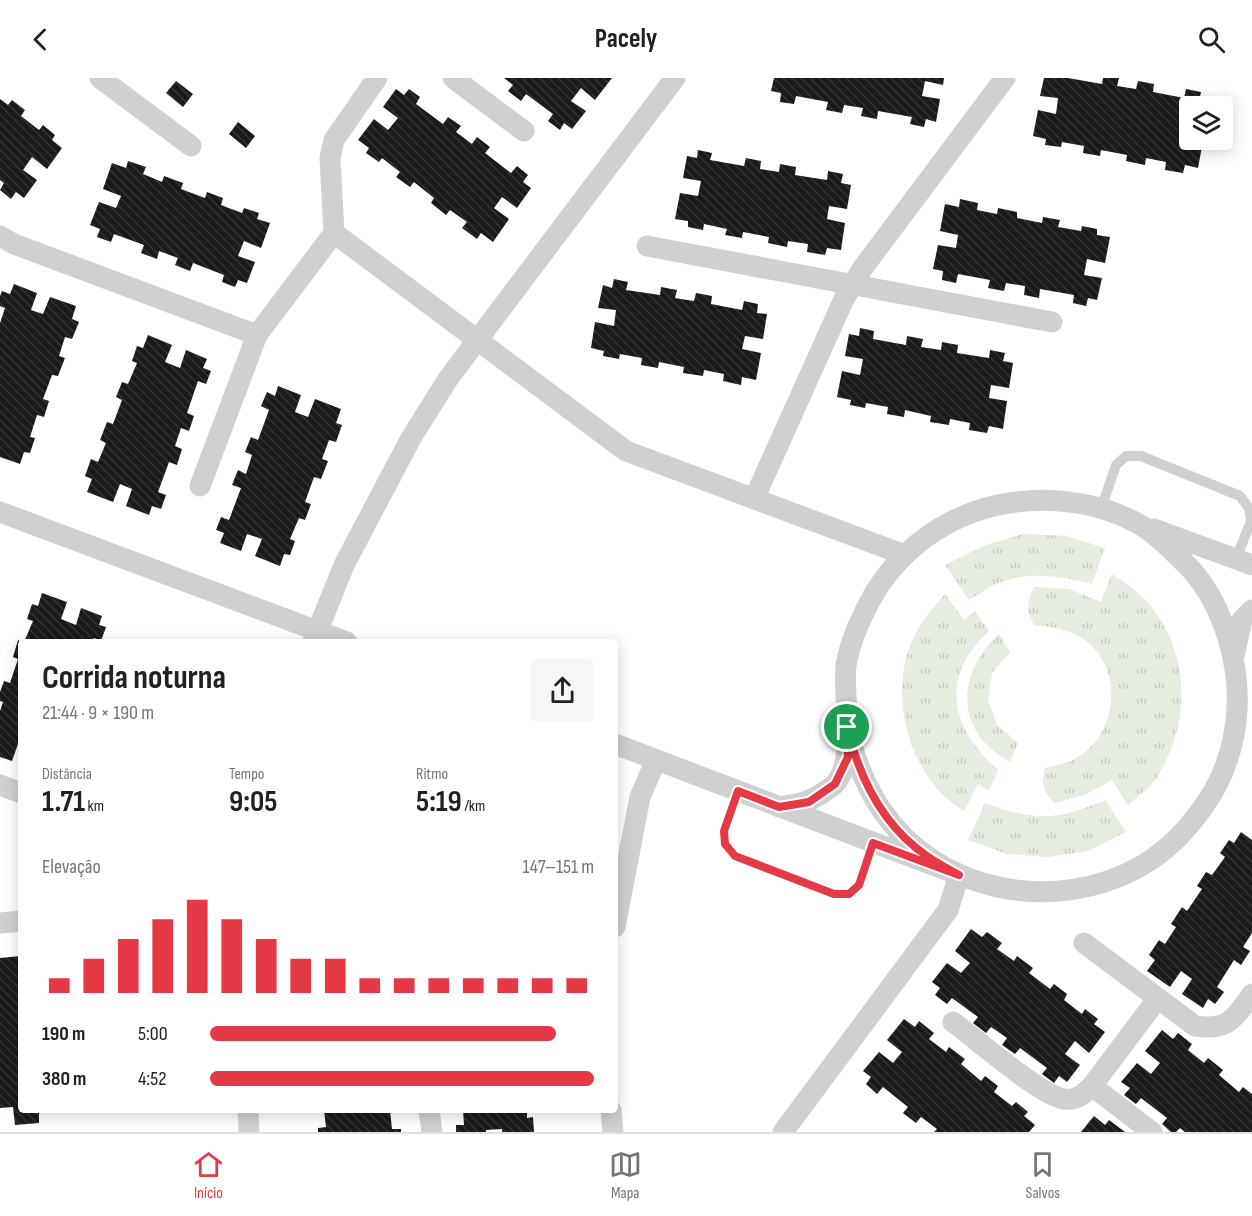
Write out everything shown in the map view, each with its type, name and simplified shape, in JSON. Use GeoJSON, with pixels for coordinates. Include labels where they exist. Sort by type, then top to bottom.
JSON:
{"type":"FeatureCollection","features":[{"type":"Feature","properties":{"kind":"street"},"geometry":{"type":"LineString","coordinates":[[100,78],[191,146]]}},
{"type":"Feature","properties":{"kind":"street"},"geometry":{"type":"LineString","coordinates":[[200,486],[257,335],[334,233],[330,158],[334,140],[377,78]]}},
{"type":"Feature","properties":{"kind":"street"},"geometry":{"type":"LineString","coordinates":[[453,78],[524,131]]}},
{"type":"Feature","properties":{"kind":"street"},"geometry":{"type":"LineString","coordinates":[[315,636],[344,565],[411,438],[457,366],[476,339],[507,303],[675,78]]}},
{"type":"Feature","properties":{"kind":"street"},"geometry":{"type":"LineString","coordinates":[[754,499],[844,299],[862,269],[1005,78]]}},
{"type":"Feature","properties":{"kind":"street"},"geometry":{"type":"LineString","coordinates":[[334,233],[626,451],[905,555]]}},
{"type":"Feature","properties":{"kind":"street"},"geometry":{"type":"LineString","coordinates":[[0,236],[15,244],[257,335]]}},
{"type":"Feature","properties":{"kind":"street"},"geometry":{"type":"LineString","coordinates":[[647,246],[1052,322]]}},
{"type":"Feature","properties":{"kind":"street"},"geometry":{"type":"LineString","coordinates":[[779,807],[809,802],[835,784],[848,757],[846,663],[855,632],[868,603],[884,577],[905,555],[928,534],[955,519],[984,507],[1015,502],[1045,500],[1075,502],[1101,509],[1244,562]]}},
{"type":"Feature","properties":{"kind":"street"},"geometry":{"type":"LineString","coordinates":[[0,512],[315,636],[331,639]]}},
{"type":"Feature","properties":{"kind":"street"},"geometry":{"type":"LineString","coordinates":[[618,745],[959,875],[1002,888],[1047,893],[1081,889],[1113,880],[1144,865],[1171,845],[1195,820],[1213,792],[1228,760],[1239,693],[1234,659],[1225,627],[1209,596],[1190,568],[1137,522]]}},
{"type":"Feature","properties":{"kind":"street"},"geometry":{"type":"LineString","coordinates":[[1234,659],[1242,620],[1252,610]]}},
{"type":"Feature","properties":{"kind":"street"},"geometry":{"type":"LineString","coordinates":[[847,727],[854,755],[866,783],[882,810],[902,834],[925,855],[959,875]]}},
{"type":"Feature","properties":{"kind":"street"},"geometry":{"type":"LineString","coordinates":[[618,911],[640,797],[656,760]]}},
{"type":"Feature","properties":{"kind":"street"},"geometry":{"type":"LineString","coordinates":[[0,785],[18,792]]}},
{"type":"Feature","properties":{"kind":"street"},"geometry":{"type":"LineString","coordinates":[[783,1132],[948,910],[959,875]]}},
{"type":"Feature","properties":{"kind":"street"},"geometry":{"type":"LineString","coordinates":[[0,923],[18,921]]}},
{"type":"Feature","properties":{"kind":"street"},"geometry":{"type":"LineString","coordinates":[[1084,943],[1195,1026],[1211,1029],[1227,1024],[1239,1013],[1252,994]]}},
{"type":"Feature","properties":{"kind":"street"},"geometry":{"type":"LineString","coordinates":[[953,1022],[1045,1092],[1064,1099],[1081,1097],[1092,1086],[1158,998]]}},
{"type":"Feature","properties":{"kind":"street"},"geometry":{"type":"LineString","coordinates":[[1092,1086],[1152,1132]]}},
{"type":"Feature","properties":{"kind":"street"},"geometry":{"type":"LineString","coordinates":[[248,1113],[249,1132]]}},
{"type":"Feature","properties":{"kind":"street"},"geometry":{"type":"LineString","coordinates":[[429,1113],[432,1132]]}},
{"type":"Feature","properties":{"kind":"street"},"geometry":{"type":"LineString","coordinates":[[611,1113],[613,1132]]}},
{"type":"Feature","properties":{"kind":"lane"},"geometry":{"type":"LineString","coordinates":[[1101,509],[1116,465],[1126,456],[1141,456],[1240,496],[1250,508],[1251,521],[1244,562]]}},
{"type":"Feature","properties":{"kind":"lane"},"geometry":{"type":"LineString","coordinates":[[738,791],[724,831],[725,844],[735,856],[834,894],[849,894],[859,885],[873,843]]}},
{"type":"Feature","properties":{"kind":"green space"},"geometry":{"type":"Polygon","coordinates":[[[1023,534],[1066,536],[1105,548],[1092,584],[1057,577],[1021,577],[998,583],[969,600],[945,565],[983,546],[1023,534]]]}},
{"type":"Feature","properties":{"kind":"green space"},"geometry":{"type":"Polygon","coordinates":[[[1112,574],[1129,585],[1156,612],[1168,634],[1177,658],[1181,683],[1181,708],[1176,733],[1168,758],[1155,780],[1128,805],[1112,780],[1085,795],[1055,803],[1044,787],[1045,768],[1071,761],[1086,751],[1098,737],[1107,722],[1111,704],[1111,687],[1107,670],[1099,654],[1086,641],[1068,631],[1034,625],[1028,606],[1030,597],[1034,587],[1069,589],[1101,602],[1112,574]]]}},
{"type":"Feature","properties":{"kind":"green space"},"geometry":{"type":"Polygon","coordinates":[[[945,594],[964,620],[975,611],[989,631],[973,648],[963,666],[957,684],[957,702],[961,720],[969,737],[998,770],[989,791],[978,784],[964,811],[939,791],[927,776],[910,741],[903,701],[905,662],[911,643],[922,623],[945,594]]]}},
{"type":"Feature","properties":{"kind":"green space"},"geometry":{"type":"Polygon","coordinates":[[[999,634],[1010,652],[992,673],[988,700],[997,725],[1018,743],[1010,762],[992,750],[979,735],[971,719],[967,702],[974,667],[999,634]]]}},
{"type":"Feature","properties":{"kind":"green space"},"geometry":{"type":"Polygon","coordinates":[[[1105,800],[1126,832],[1088,851],[1048,857],[1007,854],[968,840],[985,803],[1018,813],[1045,816],[1073,812],[1105,800]]]}},
{"type":"Feature","properties":{"kind":"building"},"geometry":{"type":"Polygon","coordinates":[[[504,78],[612,78],[595,100],[581,88],[571,101],[586,111],[572,129],[564,123],[560,130],[548,121],[553,114],[526,94],[521,101],[508,91],[513,85],[504,78]]]}},
{"type":"Feature","properties":{"kind":"building"},"geometry":{"type":"Polygon","coordinates":[[[774,78],[944,78],[943,85],[925,81],[922,96],[940,99],[936,122],[926,119],[924,127],[910,124],[912,117],[878,111],[877,119],[861,116],[863,108],[844,105],[842,113],[826,110],[828,102],[796,96],[794,104],[780,102],[781,93],[771,91],[774,78]]]}},
{"type":"Feature","properties":{"kind":"building"},"geometry":{"type":"Polygon","coordinates":[[[1044,78],[1068,78],[1102,84],[1103,78],[1119,78],[1117,86],[1136,89],[1138,81],[1154,84],[1153,92],[1179,97],[1179,150],[1201,150],[1198,168],[1185,165],[1183,173],[1165,170],[1166,162],[1146,158],[1145,165],[1126,161],[1127,155],[1101,150],[1100,156],[1083,153],[1084,146],[1062,142],[1061,147],[1045,145],[1046,139],[1033,136],[1038,110],[1056,114],[1058,98],[1040,96],[1044,78]]]}},
{"type":"Feature","properties":{"kind":"building"},"geometry":{"type":"Polygon","coordinates":[[[176,81],[193,94],[183,107],[166,93],[176,81]]]}},
{"type":"Feature","properties":{"kind":"building"},"geometry":{"type":"Polygon","coordinates":[[[396,89],[404,95],[409,89],[420,97],[416,104],[443,124],[448,117],[461,126],[456,132],[472,144],[477,137],[490,147],[485,153],[511,173],[517,166],[528,175],[523,182],[531,188],[517,208],[502,197],[494,208],[509,219],[493,242],[481,233],[477,239],[462,228],[467,222],[450,210],[446,215],[431,203],[434,198],[414,182],[410,187],[396,177],[400,172],[382,158],[379,162],[366,153],[369,148],[358,140],[374,119],[388,130],[398,118],[383,107],[396,89]]]}},
{"type":"Feature","properties":{"kind":"building"},"geometry":{"type":"Polygon","coordinates":[[[1186,89],[1201,92],[1200,96],[1184,96],[1186,89]]]}},
{"type":"Feature","properties":{"kind":"building"},"geometry":{"type":"Polygon","coordinates":[[[0,99],[8,105],[12,100],[25,110],[21,116],[39,130],[43,125],[55,135],[52,140],[62,148],[47,169],[32,157],[23,170],[37,180],[24,198],[16,192],[11,199],[0,190],[4,183],[0,180],[0,99]]]}},
{"type":"Feature","properties":{"kind":"building"},"geometry":{"type":"Polygon","coordinates":[[[238,122],[255,136],[246,148],[229,134],[238,122]]]}},
{"type":"Feature","properties":{"kind":"building"},"geometry":{"type":"Polygon","coordinates":[[[698,150],[712,153],[710,160],[744,166],[746,158],[761,161],[760,169],[779,172],[780,164],[796,167],[795,175],[827,180],[828,171],[843,174],[841,183],[851,185],[847,209],[829,206],[827,219],[845,223],[841,250],[827,248],[825,255],[807,252],[808,244],[788,241],[787,247],[768,243],[769,237],[743,232],[742,238],[725,235],[727,229],[704,224],[703,230],[688,227],[688,221],[675,219],[680,193],[698,196],[701,181],[683,178],[687,156],[697,158],[698,150]]]}},
{"type":"Feature","properties":{"kind":"building"},"geometry":{"type":"Polygon","coordinates":[[[128,161],[146,167],[143,174],[162,182],[164,176],[183,183],[181,189],[205,198],[207,192],[223,198],[221,205],[242,213],[244,208],[259,213],[257,219],[270,223],[261,248],[244,241],[238,256],[255,262],[247,283],[238,280],[235,287],[222,282],[224,275],[193,263],[190,271],[175,265],[178,258],[159,251],[157,259],[141,253],[144,245],[114,234],[111,242],[97,237],[100,229],[90,225],[99,202],[116,208],[121,196],[103,189],[112,163],[126,168],[128,161]]]}},
{"type":"Feature","properties":{"kind":"building"},"geometry":{"type":"Polygon","coordinates":[[[960,199],[978,203],[977,210],[997,214],[998,208],[1017,212],[1017,218],[1042,223],[1043,217],[1060,220],[1058,227],[1081,231],[1082,226],[1097,229],[1097,235],[1110,237],[1105,263],[1087,259],[1084,275],[1102,278],[1097,300],[1088,298],[1086,306],[1073,303],[1074,295],[1040,289],[1039,298],[1024,295],[1025,286],[1006,283],[1004,291],[988,288],[990,280],[958,274],[956,283],[942,280],[943,271],[933,269],[938,245],[956,248],[958,235],[940,231],[945,204],[959,207],[960,199]]]}},
{"type":"Feature","properties":{"kind":"building"},"geometry":{"type":"Polygon","coordinates":[[[614,279],[628,282],[626,290],[660,295],[661,287],[677,290],[675,298],[694,301],[696,293],[712,296],[711,304],[742,310],[744,301],[758,304],[757,313],[767,314],[763,339],[745,336],[742,349],[761,353],[756,380],[742,377],[741,385],[723,381],[724,374],[704,370],[703,376],[683,373],[684,367],[659,362],[658,368],[641,365],[642,358],[620,354],[619,359],[603,356],[604,351],[591,348],[595,322],[614,326],[616,310],[598,308],[603,285],[612,288],[614,279]]]}},
{"type":"Feature","properties":{"kind":"building"},"geometry":{"type":"Polygon","coordinates":[[[14,284],[37,293],[31,310],[43,314],[50,297],[76,306],[72,319],[79,322],[72,339],[65,337],[59,356],[65,358],[58,376],[52,375],[43,399],[49,401],[44,417],[37,415],[30,437],[35,438],[30,453],[24,452],[20,464],[0,457],[0,323],[5,308],[0,306],[0,296],[2,291],[10,294],[14,284]]]}},
{"type":"Feature","properties":{"kind":"building"},"geometry":{"type":"Polygon","coordinates":[[[860,328],[874,331],[873,339],[906,345],[907,336],[923,339],[921,347],[941,350],[942,342],[958,345],[957,353],[989,358],[990,350],[1005,353],[1003,361],[1013,363],[1009,388],[991,385],[989,398],[1007,401],[1003,429],[989,426],[987,433],[969,430],[970,423],[950,419],[949,425],[930,422],[931,416],[905,410],[904,417],[887,414],[888,407],[866,403],[865,408],[850,405],[851,400],[837,397],[842,371],[860,375],[863,359],[845,356],[849,334],[859,336],[860,328]]]}},
{"type":"Feature","properties":{"kind":"building"},"geometry":{"type":"Polygon","coordinates":[[[148,335],[172,345],[165,362],[180,368],[186,350],[207,359],[203,368],[211,371],[206,384],[198,381],[187,413],[194,416],[189,431],[181,428],[175,446],[182,449],[177,465],[169,462],[158,492],[166,495],[161,509],[152,506],[149,515],[126,506],[132,489],[120,484],[113,502],[87,492],[92,479],[85,476],[91,459],[98,462],[106,443],[100,440],[107,422],[113,424],[122,400],[116,397],[122,382],[128,384],[137,363],[132,361],[137,346],[143,348],[148,335]]]}},
{"type":"Feature","properties":{"kind":"building"},"geometry":{"type":"Polygon","coordinates":[[[278,386],[301,395],[295,412],[308,417],[315,399],[341,409],[336,423],[342,425],[336,442],[329,440],[322,459],[328,461],[321,479],[314,477],[305,502],[311,504],[305,520],[299,518],[290,539],[295,541],[290,555],[284,554],[280,566],[255,556],[262,539],[247,534],[241,551],[220,543],[224,533],[216,530],[221,517],[229,520],[241,488],[232,485],[238,470],[246,474],[252,455],[245,452],[251,437],[258,440],[269,410],[261,406],[267,392],[275,396],[278,386]]]}},
{"type":"Feature","properties":{"kind":"building"},"geometry":{"type":"Polygon","coordinates":[[[42,593],[67,602],[61,619],[76,625],[81,608],[102,616],[99,625],[106,627],[102,639],[25,639],[33,621],[27,619],[32,604],[38,606],[42,593]]]}},
{"type":"Feature","properties":{"kind":"building"},"geometry":{"type":"Polygon","coordinates":[[[18,640],[18,659],[13,657],[18,640]]]}},
{"type":"Feature","properties":{"kind":"building"},"geometry":{"type":"Polygon","coordinates":[[[18,659],[18,744],[12,761],[0,757],[0,711],[3,702],[0,701],[0,692],[4,681],[10,683],[18,659]]]}},
{"type":"Feature","properties":{"kind":"building"},"geometry":{"type":"Polygon","coordinates":[[[1241,832],[1252,840],[1252,933],[1243,947],[1250,951],[1241,965],[1234,960],[1217,987],[1224,992],[1215,1004],[1208,999],[1203,1008],[1182,994],[1192,979],[1181,971],[1170,987],[1147,971],[1155,960],[1149,955],[1159,940],[1165,944],[1176,927],[1171,924],[1182,907],[1187,911],[1202,889],[1197,886],[1206,872],[1212,875],[1225,857],[1220,853],[1229,840],[1234,843],[1241,832]]]}},
{"type":"Feature","properties":{"kind":"building"},"geometry":{"type":"Polygon","coordinates":[[[971,929],[982,937],[987,932],[1002,943],[997,949],[1014,961],[1017,956],[1033,968],[1029,973],[1050,989],[1054,984],[1067,994],[1064,1000],[1082,1014],[1085,1009],[1098,1019],[1094,1024],[1105,1032],[1089,1053],[1075,1041],[1065,1054],[1080,1065],[1067,1082],[1059,1076],[1054,1083],[1042,1074],[1047,1068],[1020,1048],[1015,1054],[1002,1045],[1007,1038],[991,1027],[986,1033],[973,1023],[978,1017],[952,998],[947,1004],[935,995],[940,988],[932,982],[947,963],[961,973],[970,963],[955,951],[971,929]]]}},
{"type":"Feature","properties":{"kind":"building"},"geometry":{"type":"Polygon","coordinates":[[[18,956],[18,1113],[39,1113],[39,1123],[15,1125],[13,1107],[0,1108],[0,958],[18,956]]]}},
{"type":"Feature","properties":{"kind":"building"},"geometry":{"type":"Polygon","coordinates":[[[904,1019],[915,1027],[919,1021],[934,1033],[929,1039],[946,1052],[949,1047],[965,1059],[961,1064],[981,1081],[985,1076],[998,1086],[994,1092],[1012,1106],[1016,1102],[1028,1112],[1024,1116],[1035,1125],[1029,1132],[934,1132],[937,1129],[921,1117],[916,1123],[903,1113],[908,1107],[883,1087],[877,1094],[866,1084],[871,1077],[863,1071],[879,1052],[893,1063],[902,1052],[887,1040],[904,1019]]]}},
{"type":"Feature","properties":{"kind":"building"},"geometry":{"type":"Polygon","coordinates":[[[1162,1030],[1173,1039],[1178,1033],[1192,1044],[1188,1050],[1204,1063],[1208,1058],[1223,1070],[1219,1075],[1239,1092],[1243,1087],[1252,1094],[1252,1132],[1185,1132],[1180,1128],[1176,1132],[1171,1132],[1162,1124],[1167,1118],[1141,1098],[1136,1104],[1124,1095],[1130,1088],[1121,1082],[1137,1063],[1151,1074],[1160,1063],[1145,1051],[1162,1030]]]}},
{"type":"Feature","properties":{"kind":"building"},"geometry":{"type":"Polygon","coordinates":[[[324,1113],[390,1113],[392,1129],[401,1129],[401,1132],[318,1132],[318,1128],[326,1127],[324,1113]]]}},
{"type":"Feature","properties":{"kind":"building"},"geometry":{"type":"Polygon","coordinates":[[[463,1113],[527,1113],[527,1118],[533,1117],[534,1132],[502,1132],[502,1129],[486,1130],[486,1132],[456,1132],[456,1125],[464,1125],[463,1113]]]}},
{"type":"Feature","properties":{"kind":"building"},"geometry":{"type":"Polygon","coordinates":[[[1094,1116],[1105,1125],[1109,1120],[1125,1132],[1081,1132],[1094,1116]]]}},
{"type":"Feature","properties":{"kind":"route"},"geometry":{"type":"LineString","coordinates":[[847,727],[854,755],[866,783],[882,810],[902,834],[925,855],[959,875],[873,843],[859,885],[849,894],[834,894],[735,856],[725,844],[724,831],[738,791],[779,807],[809,802],[835,784],[848,757],[847,727]]}}]}
